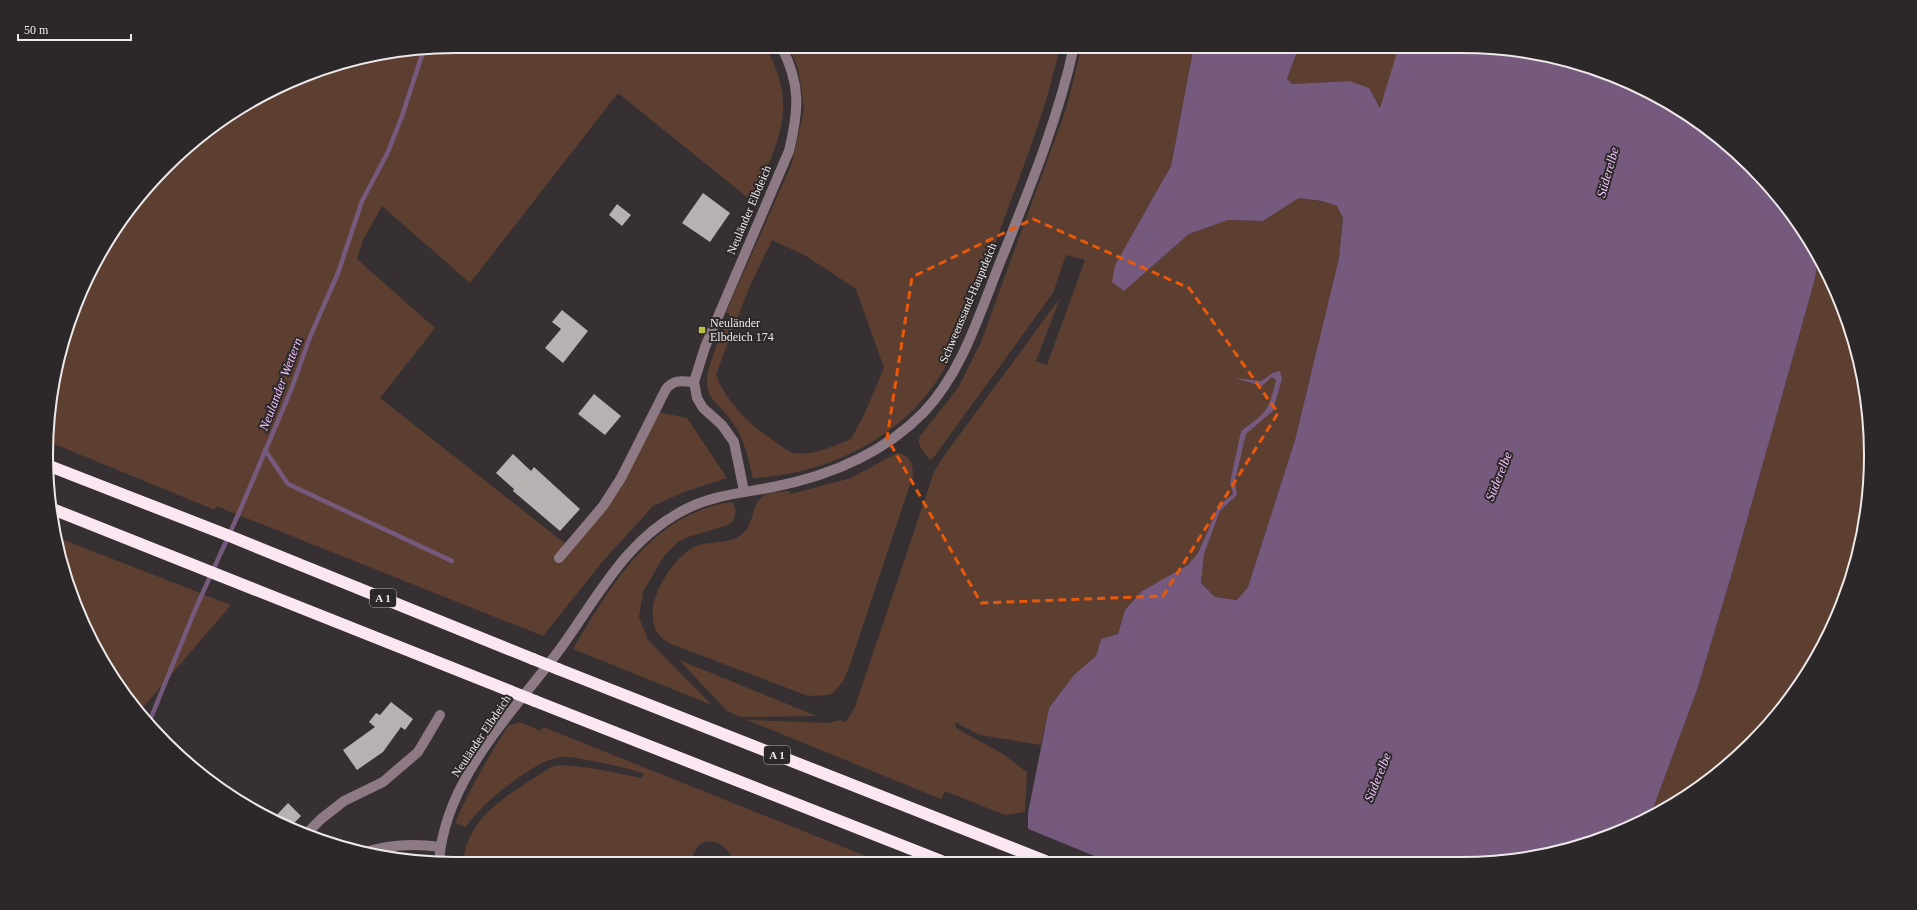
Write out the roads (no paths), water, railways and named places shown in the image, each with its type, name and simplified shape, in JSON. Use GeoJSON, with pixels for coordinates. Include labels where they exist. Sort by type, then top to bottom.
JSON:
{"type":"FeatureCollection","features":[{"type":"Feature","properties":{"kind":"highway","name":"A 1"},"geometry":{"type":"LineString","coordinates":[[53,467],[208,527],[558,669],[1036,857]]}},
{"type":"Feature","properties":{"kind":"highway"},"geometry":{"type":"LineString","coordinates":[[57,511],[931,857]]}},
{"type":"Feature","properties":{"kind":"street","name":"Neuländer Elbdeich"},"geometry":{"type":"LineString","coordinates":[[694,382],[705,347],[789,151],[796,122],[798,101],[795,80],[784,53]]}},
{"type":"Feature","properties":{"kind":"street","name":"Schweenssand-Hauptdeich"},"geometry":{"type":"LineString","coordinates":[[563,644],[615,568],[640,542],[665,520],[691,507],[719,496],[801,481],[832,472],[865,457],[899,434],[924,412],[948,382],[964,351],[1032,181],[1066,82],[1072,53]]}},
{"type":"Feature","properties":{"kind":"street"},"geometry":{"type":"LineString","coordinates":[[559,558],[585,530],[621,478],[670,383],[678,381],[694,382],[697,398],[703,408],[722,425],[734,442],[744,491]]}},
{"type":"Feature","properties":{"kind":"street","name":"Neuländer Elbdeich"},"geometry":{"type":"LineString","coordinates":[[439,856],[440,847],[450,810],[467,775],[497,732],[563,644]]}},
{"type":"Feature","properties":{"kind":"street"},"geometry":{"type":"LineString","coordinates":[[310,830],[321,819],[344,801],[383,782],[418,752],[440,714]]}},
{"type":"Feature","properties":{"kind":"street"},"geometry":{"type":"LineString","coordinates":[[378,849],[397,844],[419,844],[440,847]]}},
{"type":"Feature","properties":{"kind":"water","name":"Süderelbe"},"geometry":{"type":"Polygon","coordinates":[[[1193,53],[1296,53],[1287,79],[1292,84],[1350,81],[1369,88],[1380,108],[1397,53],[1488,54],[1514,56],[1566,67],[1591,74],[1640,94],[1663,107],[1707,136],[1746,171],[1781,210],[1817,266],[1815,279],[1732,573],[1697,690],[1653,809],[1640,816],[1591,836],[1540,849],[1514,854],[1488,856],[1021,857],[1028,829],[1028,813],[1049,708],[1074,675],[1096,656],[1101,639],[1118,634],[1125,610],[1142,591],[1188,565],[1198,553],[1219,505],[1233,494],[1230,482],[1241,431],[1262,415],[1266,410],[1271,399],[1276,380],[1272,377],[1262,386],[1235,378],[1261,381],[1274,372],[1280,371],[1282,379],[1273,411],[1246,434],[1235,481],[1237,495],[1220,511],[1204,554],[1201,583],[1215,597],[1237,600],[1248,587],[1295,440],[1339,258],[1343,218],[1337,206],[1322,201],[1299,198],[1263,221],[1228,220],[1189,234],[1124,291],[1112,282],[1115,265],[1171,166],[1193,53]]]}},
{"type":"Feature","properties":{"kind":"waterway","name":"Neulander Wettern"},"geometry":{"type":"LineString","coordinates":[[151,718],[195,610],[238,515],[291,390],[310,337],[338,273],[362,201],[388,152],[402,116],[422,55]]}},
{"type":"Feature","properties":{"kind":"waterway"},"geometry":{"type":"LineString","coordinates":[[265,450],[288,484],[452,561]]}},
{"type":"Feature","properties":{"kind":"place","name":"Neuländer Elbdeich 174"},"geometry":{"type":"Point","coordinates":[702,330]}}]}
